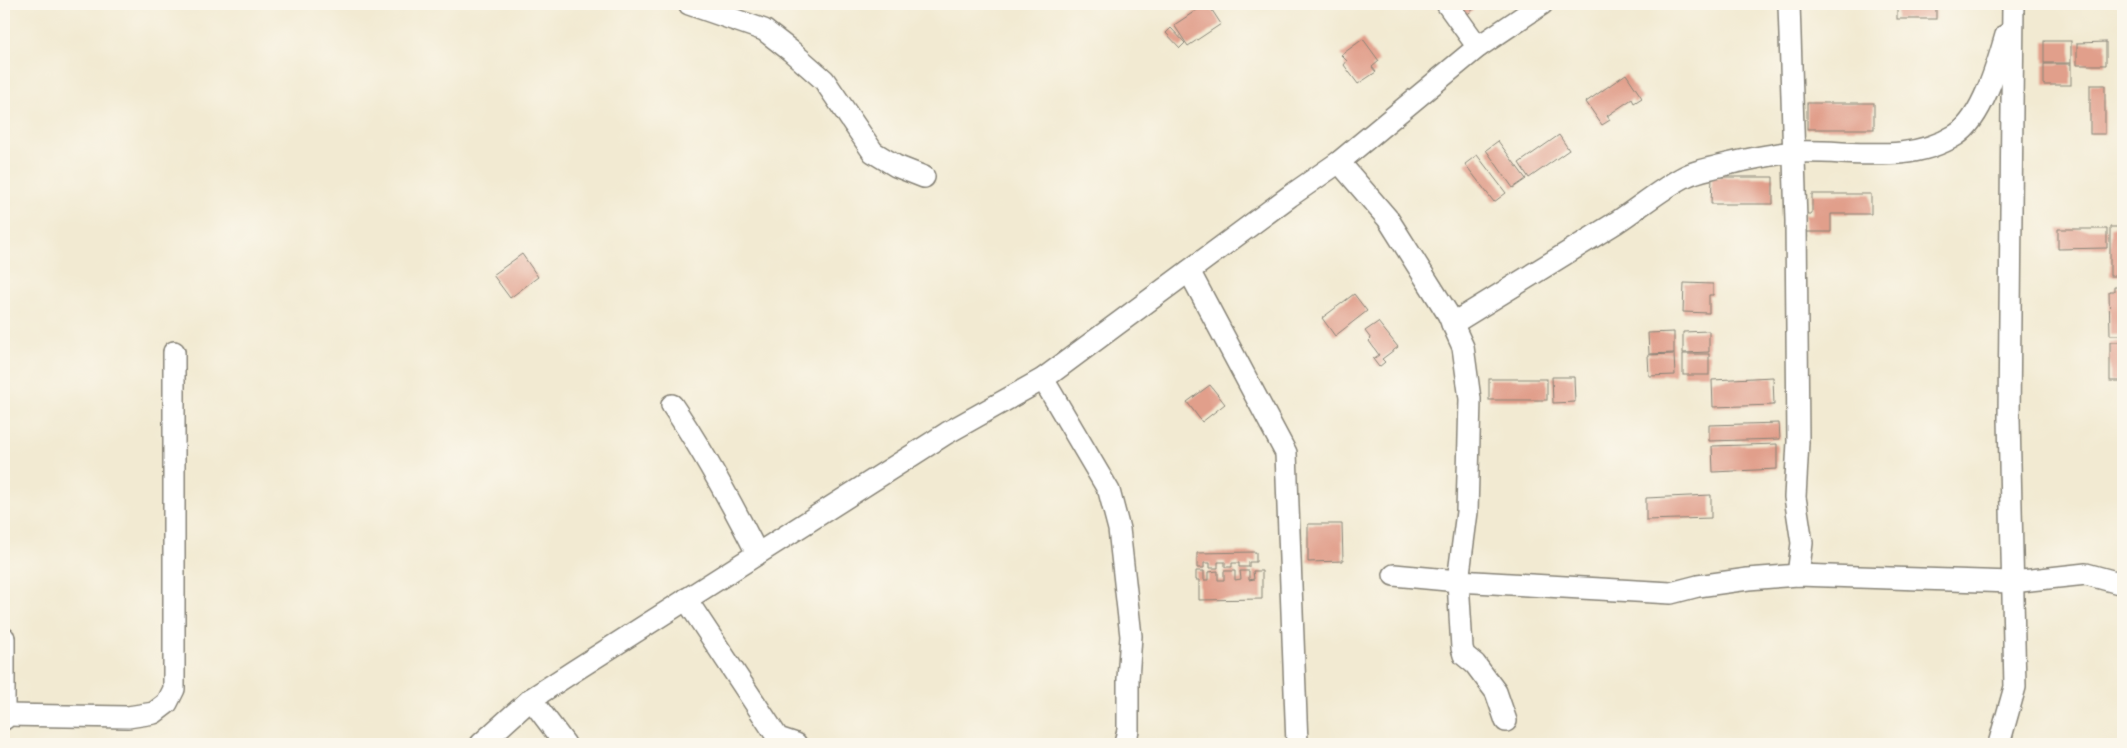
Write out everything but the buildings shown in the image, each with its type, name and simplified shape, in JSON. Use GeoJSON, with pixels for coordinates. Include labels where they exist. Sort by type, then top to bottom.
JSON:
{"type":"FeatureCollection","features":[{"type":"Feature","properties":{"kind":"street"},"geometry":{"type":"LineString","coordinates":[[689,4],[764,30],[824,80],[873,152],[896,166],[924,177]]}},
{"type":"Feature","properties":{"kind":"street"},"geometry":{"type":"LineString","coordinates":[[1446,4],[1478,47]]}},
{"type":"Feature","properties":{"kind":"street"},"geometry":{"type":"LineString","coordinates":[[481,744],[531,700],[686,599],[947,433],[1044,379],[1189,270],[1339,162],[1478,47],[1542,4]]}},
{"type":"Feature","properties":{"kind":"street"},"geometry":{"type":"LineString","coordinates":[[1789,4],[1794,152],[1798,432],[1795,498],[1802,543],[1798,575]]}},
{"type":"Feature","properties":{"kind":"street"},"geometry":{"type":"LineString","coordinates":[[1452,324],[1687,176],[1720,166],[1794,152],[1829,151],[1872,155],[1908,153],[1938,145],[1959,134],[1980,108],[1995,73],[2013,7]]}},
{"type":"Feature","properties":{"kind":"street"},"geometry":{"type":"LineString","coordinates":[[1999,744],[2015,687],[2009,418],[2013,7]]}},
{"type":"Feature","properties":{"kind":"street"},"geometry":{"type":"LineString","coordinates":[[1339,162],[1388,219],[1452,324],[1463,347],[1470,399],[1467,512],[1458,581],[1464,655],[1474,664],[1496,692],[1506,721]]}},
{"type":"Feature","properties":{"kind":"street"},"geometry":{"type":"LineString","coordinates":[[1189,270],[1286,452],[1297,744]]}},
{"type":"Feature","properties":{"kind":"street"},"geometry":{"type":"LineString","coordinates":[[4,715],[128,717],[154,713],[167,703],[174,690],[174,352]]}},
{"type":"Feature","properties":{"kind":"street"},"geometry":{"type":"LineString","coordinates":[[1044,379],[1108,491],[1118,529],[1131,636],[1128,679],[1128,730],[1125,744]]}},
{"type":"Feature","properties":{"kind":"street"},"geometry":{"type":"LineString","coordinates":[[672,405],[693,436],[727,494],[757,553]]}},
{"type":"Feature","properties":{"kind":"street"},"geometry":{"type":"LineString","coordinates":[[1394,575],[1458,581],[1671,593],[1698,586],[1798,575],[2012,582],[2086,574],[2123,584]]}},
{"type":"Feature","properties":{"kind":"street"},"geometry":{"type":"LineString","coordinates":[[686,599],[778,738],[796,744]]}},
{"type":"Feature","properties":{"kind":"street"},"geometry":{"type":"LineString","coordinates":[[4,638],[4,720]]}},
{"type":"Feature","properties":{"kind":"street"},"geometry":{"type":"LineString","coordinates":[[531,700],[565,744]]}}]}
